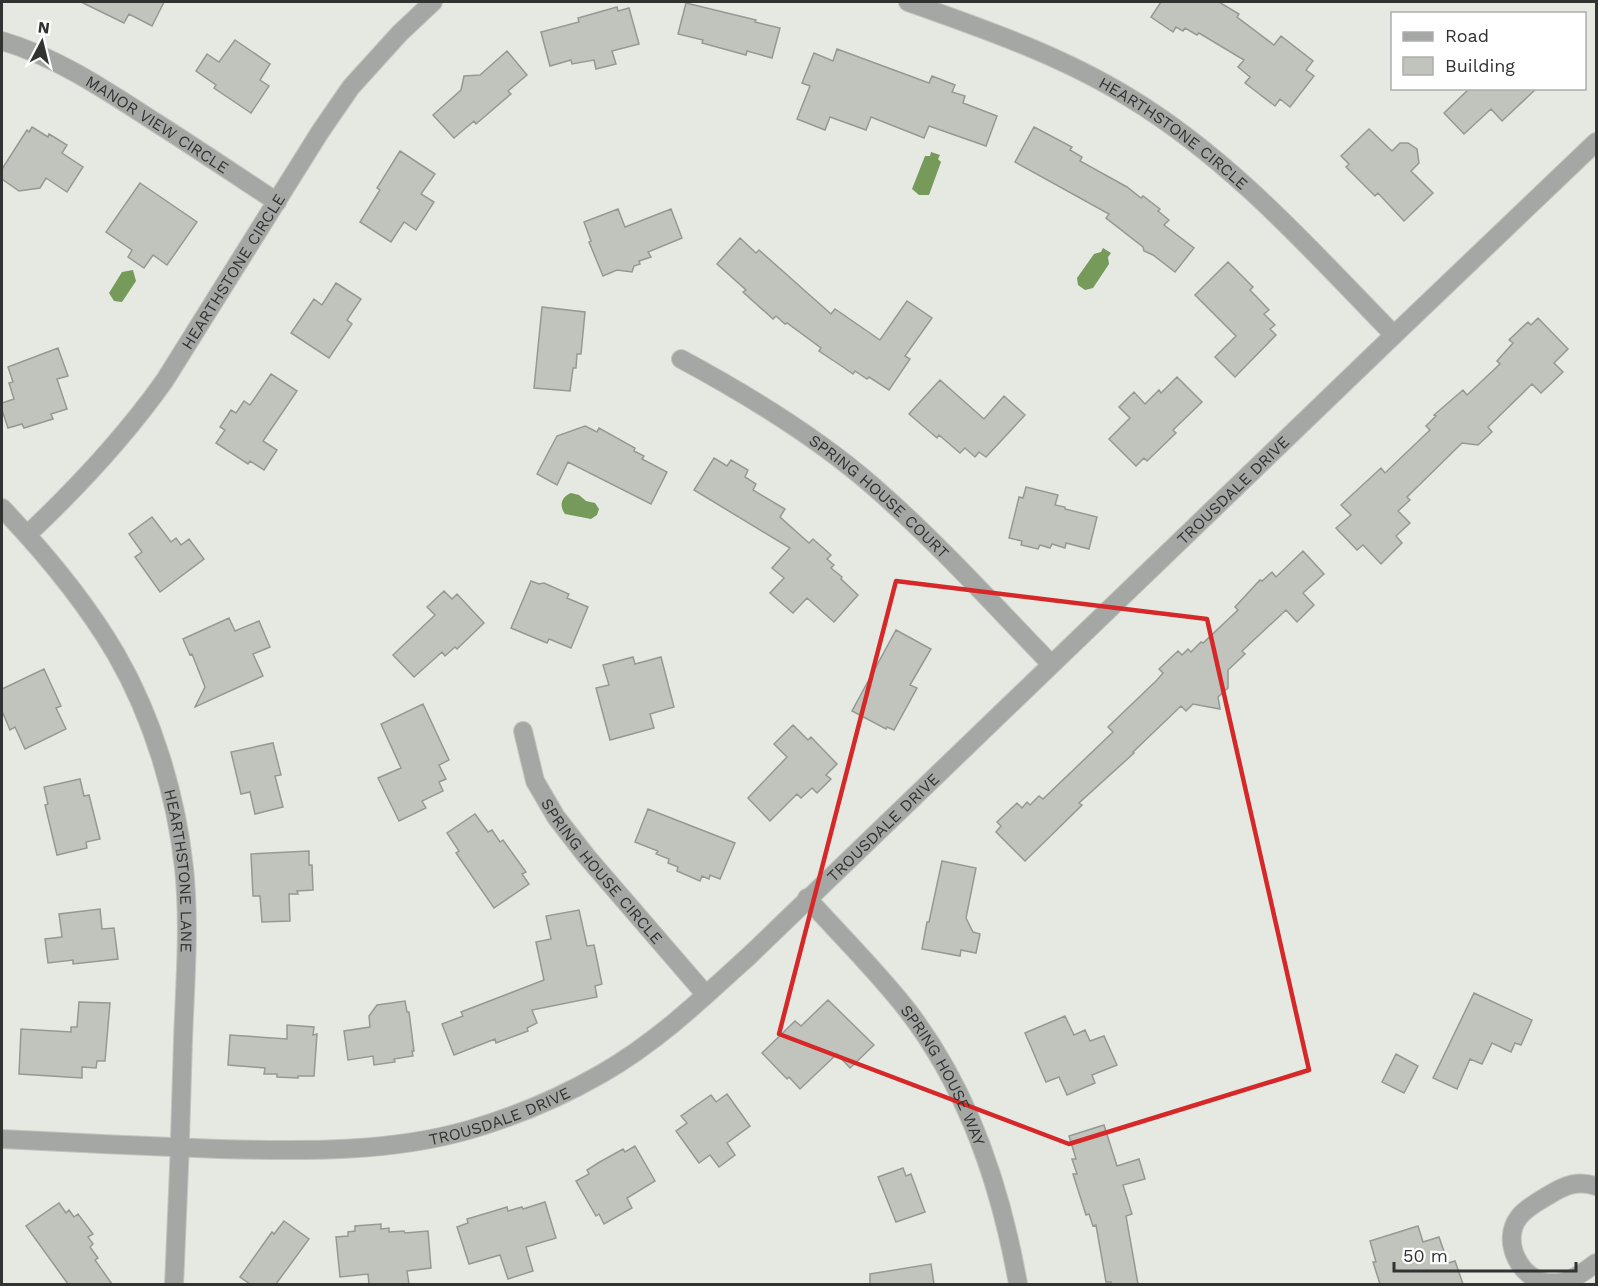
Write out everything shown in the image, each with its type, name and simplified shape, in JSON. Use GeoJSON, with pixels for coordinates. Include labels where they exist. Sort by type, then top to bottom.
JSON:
{"type":"FeatureCollection","features":[{"type":"Feature","properties":{"kind":"street","name":"HEARTHSTONE CIRCLE"},"geometry":{"type":"LineString","coordinates":[[27,535],[68,497],[139,417],[165,380],[320,132],[351,87],[400,33],[433,2]]}},
{"type":"Feature","properties":{"kind":"street","name":"HEARTHSTONE CIRCLE"},"geometry":{"type":"LineString","coordinates":[[908,2],[1014,40],[1087,74],[1131,98],[1225,167],[1268,206],[1394,335]]}},
{"type":"Feature","properties":{"kind":"street","name":"MANOR VIEW CIRCLE"},"geometry":{"type":"LineString","coordinates":[[2,41],[37,54],[87,80],[277,202]]}},
{"type":"Feature","properties":{"kind":"street","name":"TROUSDALE DRIVE"},"geometry":{"type":"LineString","coordinates":[[2,1139],[180,1148],[310,1151],[400,1144],[471,1130],[553,1098],[602,1074],[653,1040],[706,995],[1596,142]]}},
{"type":"Feature","properties":{"kind":"street","name":"SPRING HOUSE COURT"},"geometry":{"type":"LineString","coordinates":[[681,359],[737,391],[803,434],[873,486],[942,551],[1051,664]]}},
{"type":"Feature","properties":{"kind":"street","name":"HEARTHSTONE LANE"},"geometry":{"type":"LineString","coordinates":[[2,508],[27,535],[90,614],[116,654],[151,729],[172,800],[184,868],[186,923],[174,1284]]}},
{"type":"Feature","properties":{"kind":"street","name":"SPRING HOUSE CIRCLE"},"geometry":{"type":"LineString","coordinates":[[523,731],[535,782],[556,817],[706,995]]}},
{"type":"Feature","properties":{"kind":"street","name":"SPRING HOUSE WAY"},"geometry":{"type":"LineString","coordinates":[[807,898],[908,1011],[943,1063],[960,1096],[997,1190],[1018,1284]]}},
{"type":"Feature","properties":{"kind":"street"},"geometry":{"type":"LineString","coordinates":[[1596,1186],[1574,1183],[1558,1189],[1519,1217],[1511,1239],[1514,1253],[1522,1267],[1533,1278],[1546,1283],[1570,1280],[1596,1263]]}},
{"type":"Feature","properties":{"kind":"highlighted area"},"geometry":{"type":"Polygon","coordinates":[[[896,581],[1207,619],[1309,1070],[1069,1144],[779,1034],[896,581]]]}},
{"type":"Feature","properties":{"kind":"shaded area"},"geometry":{"type":"Polygon","coordinates":[[[931,152],[940,155],[938,159],[941,162],[929,195],[919,195],[912,189],[925,156],[930,156],[931,152]]]}},
{"type":"Feature","properties":{"kind":"shaded area"},"geometry":{"type":"Polygon","coordinates":[[[1103,248],[1111,253],[1108,257],[1109,264],[1093,288],[1085,290],[1078,285],[1077,278],[1094,254],[1101,252],[1103,248]]]}},
{"type":"Feature","properties":{"kind":"shaded area"},"geometry":{"type":"Polygon","coordinates":[[[133,270],[136,281],[122,302],[114,301],[109,293],[122,272],[133,270]]]}},
{"type":"Feature","properties":{"kind":"shaded area"},"geometry":{"type":"Polygon","coordinates":[[[571,493],[595,503],[599,509],[597,515],[591,519],[565,514],[562,502],[571,493]]]}},
{"type":"Feature","properties":{"kind":"building"},"geometry":{"type":"Polygon","coordinates":[[[81,2],[164,2],[152,26],[129,14],[124,23],[81,2]]]}},
{"type":"Feature","properties":{"kind":"building"},"geometry":{"type":"Polygon","coordinates":[[[1161,2],[1219,2],[1239,14],[1237,17],[1274,45],[1281,36],[1313,61],[1306,70],[1314,76],[1290,107],[1280,99],[1275,106],[1245,83],[1250,77],[1238,67],[1244,60],[1199,33],[1197,35],[1185,28],[1183,31],[1176,27],[1173,32],[1151,17],[1161,2]]]}},
{"type":"Feature","properties":{"kind":"building"},"geometry":{"type":"Polygon","coordinates":[[[686,3],[780,28],[772,58],[747,51],[746,55],[678,34],[686,3]]]}},
{"type":"Feature","properties":{"kind":"building"},"geometry":{"type":"Polygon","coordinates":[[[617,7],[618,11],[629,8],[639,44],[612,51],[616,64],[596,69],[594,60],[572,64],[571,60],[550,66],[541,32],[579,22],[578,18],[617,7]]]}},
{"type":"Feature","properties":{"kind":"building"},"geometry":{"type":"Polygon","coordinates":[[[235,40],[270,64],[260,80],[269,86],[251,113],[214,88],[216,85],[196,71],[207,54],[219,62],[235,40]]]}},
{"type":"Feature","properties":{"kind":"building"},"geometry":{"type":"Polygon","coordinates":[[[837,49],[929,83],[932,76],[955,85],[952,92],[965,96],[963,103],[997,116],[986,146],[929,126],[924,138],[871,117],[866,130],[830,117],[825,130],[797,119],[810,86],[802,83],[814,53],[833,61],[837,49]]]}},
{"type":"Feature","properties":{"kind":"building"},"geometry":{"type":"Polygon","coordinates":[[[507,51],[527,75],[508,91],[511,94],[476,124],[474,121],[454,138],[433,115],[461,90],[464,76],[480,75],[507,51]]]}},
{"type":"Feature","properties":{"kind":"building"},"geometry":{"type":"Polygon","coordinates":[[[1468,90],[1535,90],[1502,121],[1491,109],[1464,134],[1444,113],[1468,90]]]}},
{"type":"Feature","properties":{"kind":"building"},"geometry":{"type":"Polygon","coordinates":[[[32,127],[67,145],[62,153],[83,167],[67,192],[46,178],[40,188],[19,191],[2,179],[2,169],[27,130],[29,132],[32,127]]]}},
{"type":"Feature","properties":{"kind":"building"},"geometry":{"type":"Polygon","coordinates":[[[1034,127],[1072,147],[1070,150],[1082,157],[1080,161],[1127,187],[1141,198],[1143,196],[1160,209],[1158,211],[1169,220],[1164,225],[1194,248],[1175,272],[1144,251],[1143,247],[1106,218],[1109,214],[1015,162],[1034,127]]]}},
{"type":"Feature","properties":{"kind":"building"},"geometry":{"type":"Polygon","coordinates":[[[1369,129],[1392,151],[1400,143],[1408,143],[1417,149],[1419,163],[1411,171],[1433,193],[1404,221],[1378,193],[1375,196],[1346,167],[1349,164],[1341,156],[1369,129]]]}},
{"type":"Feature","properties":{"kind":"building"},"geometry":{"type":"Polygon","coordinates":[[[400,151],[435,174],[421,194],[434,202],[416,230],[404,222],[391,242],[360,222],[380,190],[377,188],[400,151]]]}},
{"type":"Feature","properties":{"kind":"building"},"geometry":{"type":"Polygon","coordinates":[[[140,183],[197,222],[167,265],[153,255],[144,268],[128,257],[132,250],[106,232],[140,183]]]}},
{"type":"Feature","properties":{"kind":"building"},"geometry":{"type":"Polygon","coordinates":[[[618,209],[625,227],[671,209],[682,238],[648,252],[651,257],[639,261],[640,264],[634,266],[632,272],[617,270],[603,276],[589,242],[591,241],[584,222],[618,209]]]}},
{"type":"Feature","properties":{"kind":"building"},"geometry":{"type":"Polygon","coordinates":[[[740,238],[756,253],[759,250],[831,314],[835,309],[880,340],[907,301],[932,318],[905,356],[910,359],[889,390],[869,377],[867,379],[855,371],[853,374],[819,351],[821,348],[787,323],[785,324],[776,316],[773,319],[743,292],[746,290],[717,264],[740,238]]]}},
{"type":"Feature","properties":{"kind":"building"},"geometry":{"type":"Polygon","coordinates":[[[1228,262],[1253,287],[1250,290],[1269,310],[1264,314],[1275,325],[1270,329],[1276,335],[1235,377],[1215,357],[1236,336],[1195,295],[1228,262]]]}},
{"type":"Feature","properties":{"kind":"building"},"geometry":{"type":"Polygon","coordinates":[[[336,283],[361,299],[347,320],[352,324],[329,358],[291,333],[314,299],[322,305],[336,283]]]}},
{"type":"Feature","properties":{"kind":"building"},"geometry":{"type":"Polygon","coordinates":[[[542,307],[585,312],[581,354],[577,354],[570,391],[534,388],[542,307]]]}},
{"type":"Feature","properties":{"kind":"building"},"geometry":{"type":"Polygon","coordinates":[[[1538,318],[1568,349],[1554,363],[1563,372],[1541,393],[1532,384],[1488,427],[1492,432],[1478,445],[1462,443],[1407,497],[1410,500],[1398,511],[1410,523],[1396,536],[1402,543],[1381,564],[1363,545],[1357,550],[1336,528],[1351,515],[1341,505],[1381,468],[1385,473],[1430,430],[1426,426],[1436,416],[1434,415],[1463,390],[1467,395],[1500,364],[1497,361],[1513,343],[1509,340],[1528,322],[1531,325],[1538,318]]]}},
{"type":"Feature","properties":{"kind":"building"},"geometry":{"type":"Polygon","coordinates":[[[58,348],[68,376],[57,379],[67,409],[51,414],[53,419],[24,428],[22,424],[8,428],[2,403],[14,399],[9,383],[13,382],[8,367],[58,348]]]}},
{"type":"Feature","properties":{"kind":"building"},"geometry":{"type":"Polygon","coordinates":[[[271,374],[297,391],[263,441],[277,450],[264,470],[250,461],[248,464],[216,443],[225,430],[220,427],[231,410],[236,413],[244,401],[250,405],[271,374]]]}},
{"type":"Feature","properties":{"kind":"building"},"geometry":{"type":"Polygon","coordinates":[[[1177,377],[1202,402],[1173,430],[1176,433],[1147,461],[1144,458],[1136,466],[1109,439],[1130,418],[1119,407],[1134,392],[1145,404],[1159,390],[1161,393],[1177,377]]]}},
{"type":"Feature","properties":{"kind":"building"},"geometry":{"type":"Polygon","coordinates":[[[940,380],[984,419],[1004,396],[1025,415],[986,457],[979,452],[975,457],[965,448],[960,453],[939,435],[937,438],[909,414],[940,380]]]}},
{"type":"Feature","properties":{"kind":"building"},"geometry":{"type":"Polygon","coordinates":[[[585,426],[597,432],[599,428],[635,448],[634,451],[644,456],[642,459],[667,472],[651,504],[568,462],[557,485],[537,474],[557,436],[585,426]]]}},
{"type":"Feature","properties":{"kind":"building"},"geometry":{"type":"Polygon","coordinates":[[[714,458],[727,466],[731,460],[748,470],[745,477],[756,484],[753,490],[785,509],[780,517],[809,543],[813,539],[831,555],[827,559],[834,565],[831,568],[858,595],[834,622],[807,598],[793,613],[770,593],[784,578],[772,568],[790,548],[694,490],[714,458]]]}},
{"type":"Feature","properties":{"kind":"building"},"geometry":{"type":"Polygon","coordinates":[[[1026,487],[1058,495],[1055,505],[1097,517],[1089,549],[1066,543],[1065,548],[1052,544],[1050,548],[1040,545],[1038,549],[1021,545],[1022,541],[1009,538],[1019,497],[1023,498],[1026,487]]]}},
{"type":"Feature","properties":{"kind":"building"},"geometry":{"type":"Polygon","coordinates":[[[152,517],[171,542],[176,538],[181,545],[189,539],[204,559],[160,592],[135,557],[142,552],[129,534],[152,517]]]}},
{"type":"Feature","properties":{"kind":"building"},"geometry":{"type":"Polygon","coordinates":[[[1303,551],[1324,574],[1303,593],[1314,605],[1297,622],[1286,610],[1242,651],[1245,654],[1228,670],[1228,688],[1218,697],[1220,709],[1193,704],[1186,711],[1181,706],[1079,803],[1082,805],[1025,861],[996,832],[1001,826],[997,822],[1017,803],[1022,808],[1027,802],[1030,805],[1039,796],[1043,799],[1113,732],[1108,727],[1157,680],[1163,673],[1159,669],[1178,651],[1182,655],[1188,649],[1191,652],[1201,642],[1203,643],[1238,610],[1235,607],[1260,580],[1262,581],[1272,572],[1276,577],[1303,551]]]}},
{"type":"Feature","properties":{"kind":"building"},"geometry":{"type":"Polygon","coordinates":[[[531,581],[544,583],[569,594],[567,598],[588,607],[571,648],[549,639],[547,643],[511,628],[531,581]]]}},
{"type":"Feature","properties":{"kind":"building"},"geometry":{"type":"Polygon","coordinates":[[[444,591],[452,599],[457,594],[484,623],[457,649],[455,647],[445,656],[442,652],[414,677],[393,655],[435,615],[427,607],[444,591]]]}},
{"type":"Feature","properties":{"kind":"building"},"geometry":{"type":"Polygon","coordinates":[[[229,618],[235,631],[259,621],[270,647],[253,654],[263,676],[195,707],[205,687],[192,654],[190,655],[183,639],[229,618]]]}},
{"type":"Feature","properties":{"kind":"building"},"geometry":{"type":"Polygon","coordinates":[[[896,630],[931,649],[910,685],[917,688],[894,730],[887,727],[886,729],[852,711],[896,630]]]}},
{"type":"Feature","properties":{"kind":"building"},"geometry":{"type":"Polygon","coordinates":[[[633,657],[635,664],[661,657],[674,707],[650,714],[654,728],[610,740],[596,688],[609,685],[603,665],[633,657]]]}},
{"type":"Feature","properties":{"kind":"building"},"geometry":{"type":"Polygon","coordinates":[[[44,669],[61,706],[56,708],[66,729],[25,749],[15,727],[10,730],[2,711],[2,689],[44,669]]]}},
{"type":"Feature","properties":{"kind":"building"},"geometry":{"type":"Polygon","coordinates":[[[423,704],[449,760],[439,765],[446,779],[439,782],[443,791],[422,801],[426,808],[399,821],[378,778],[401,768],[381,724],[423,704]]]}},
{"type":"Feature","properties":{"kind":"building"},"geometry":{"type":"Polygon","coordinates":[[[793,725],[808,740],[811,737],[837,764],[826,775],[831,779],[817,793],[812,788],[801,798],[797,794],[770,821],[748,798],[787,757],[774,744],[793,725]]]}},
{"type":"Feature","properties":{"kind":"building"},"geometry":{"type":"Polygon","coordinates":[[[273,743],[281,775],[275,776],[283,807],[255,814],[250,792],[241,794],[231,752],[273,743]]]}},
{"type":"Feature","properties":{"kind":"building"},"geometry":{"type":"Polygon","coordinates":[[[80,779],[84,796],[89,795],[100,839],[86,842],[87,848],[57,855],[45,805],[48,804],[44,787],[80,779]]]}},
{"type":"Feature","properties":{"kind":"building"},"geometry":{"type":"Polygon","coordinates":[[[648,809],[735,843],[720,879],[710,875],[709,879],[702,876],[700,881],[677,871],[678,867],[668,863],[669,859],[656,854],[658,851],[635,842],[648,809]]]}},
{"type":"Feature","properties":{"kind":"building"},"geometry":{"type":"Polygon","coordinates":[[[475,814],[488,832],[492,830],[500,842],[503,840],[526,872],[522,874],[529,884],[494,908],[456,853],[459,851],[447,833],[475,814]]]}},
{"type":"Feature","properties":{"kind":"building"},"geometry":{"type":"Polygon","coordinates":[[[309,851],[313,890],[289,894],[290,921],[262,922],[260,896],[253,896],[251,854],[309,851]]]}},
{"type":"Feature","properties":{"kind":"building"},"geometry":{"type":"Polygon","coordinates":[[[942,861],[976,868],[966,918],[973,932],[980,934],[976,953],[961,950],[960,956],[922,949],[942,861]]]}},
{"type":"Feature","properties":{"kind":"building"},"geometry":{"type":"Polygon","coordinates":[[[100,909],[102,929],[114,928],[118,959],[73,964],[73,960],[48,963],[45,939],[62,937],[59,914],[100,909]]]}},
{"type":"Feature","properties":{"kind":"building"},"geometry":{"type":"Polygon","coordinates":[[[579,910],[587,946],[594,945],[602,984],[595,986],[597,997],[532,1010],[537,1023],[527,1028],[528,1031],[496,1043],[495,1039],[454,1055],[442,1024],[463,1016],[461,1012],[544,980],[536,942],[551,939],[546,916],[579,910]]]}},
{"type":"Feature","properties":{"kind":"building"},"geometry":{"type":"Polygon","coordinates":[[[1474,993],[1532,1020],[1521,1045],[1515,1043],[1511,1052],[1492,1043],[1482,1064],[1470,1059],[1457,1089],[1433,1078],[1474,993]]]}},
{"type":"Feature","properties":{"kind":"building"},"geometry":{"type":"Polygon","coordinates":[[[828,1000],[874,1045],[850,1068],[837,1054],[800,1089],[762,1053],[795,1021],[801,1026],[828,1000]]]}},
{"type":"Feature","properties":{"kind":"building"},"geometry":{"type":"Polygon","coordinates":[[[405,1001],[407,1012],[409,1012],[413,1056],[374,1065],[373,1056],[348,1060],[344,1031],[370,1027],[369,1016],[377,1005],[405,1001]]]}},
{"type":"Feature","properties":{"kind":"building"},"geometry":{"type":"Polygon","coordinates":[[[79,1002],[110,1003],[105,1061],[97,1061],[96,1068],[82,1067],[82,1078],[19,1074],[21,1029],[71,1032],[71,1027],[77,1027],[79,1002]]]}},
{"type":"Feature","properties":{"kind":"building"},"geometry":{"type":"Polygon","coordinates":[[[1065,1016],[1074,1035],[1085,1030],[1090,1041],[1104,1036],[1117,1065],[1092,1075],[1095,1083],[1067,1095],[1059,1077],[1046,1082],[1025,1033],[1065,1016]]]}},
{"type":"Feature","properties":{"kind":"building"},"geometry":{"type":"Polygon","coordinates":[[[287,1025],[314,1027],[313,1035],[317,1034],[314,1076],[277,1077],[277,1074],[264,1074],[265,1068],[228,1065],[230,1035],[287,1039],[287,1025]]]}},
{"type":"Feature","properties":{"kind":"building"},"geometry":{"type":"Polygon","coordinates":[[[1396,1054],[1418,1066],[1404,1093],[1382,1082],[1396,1054]]]}},
{"type":"Feature","properties":{"kind":"building"},"geometry":{"type":"Polygon","coordinates":[[[727,1094],[750,1126],[727,1143],[735,1155],[719,1167],[710,1155],[699,1163],[676,1131],[687,1123],[681,1116],[711,1095],[716,1102],[727,1094]]]}},
{"type":"Feature","properties":{"kind":"building"},"geometry":{"type":"Polygon","coordinates":[[[1104,1125],[1117,1166],[1139,1159],[1145,1179],[1123,1185],[1132,1214],[1126,1216],[1138,1284],[1106,1282],[1096,1225],[1093,1226],[1089,1214],[1086,1215],[1073,1174],[1077,1174],[1072,1159],[1076,1159],[1069,1136],[1104,1125]]]}},
{"type":"Feature","properties":{"kind":"building"},"geometry":{"type":"Polygon","coordinates":[[[635,1146],[655,1181],[627,1198],[632,1208],[604,1224],[599,1214],[596,1216],[576,1181],[589,1174],[587,1170],[598,1163],[623,1149],[625,1152],[635,1146]]]}},
{"type":"Feature","properties":{"kind":"building"},"geometry":{"type":"Polygon","coordinates":[[[903,1168],[906,1176],[911,1174],[925,1212],[896,1222],[878,1177],[903,1168]]]}},
{"type":"Feature","properties":{"kind":"building"},"geometry":{"type":"Polygon","coordinates":[[[545,1202],[556,1238],[526,1247],[533,1271],[508,1279],[500,1255],[469,1264],[457,1227],[468,1223],[467,1219],[507,1207],[508,1211],[545,1202]]]}},
{"type":"Feature","properties":{"kind":"building"},"geometry":{"type":"Polygon","coordinates":[[[59,1203],[66,1213],[69,1210],[74,1217],[78,1214],[93,1234],[88,1237],[93,1244],[90,1247],[98,1258],[95,1260],[112,1284],[68,1284],[26,1226],[59,1203]]]}},
{"type":"Feature","properties":{"kind":"building"},"geometry":{"type":"Polygon","coordinates":[[[284,1221],[309,1239],[276,1284],[250,1284],[240,1277],[272,1232],[274,1234],[284,1221]]]}},
{"type":"Feature","properties":{"kind":"building"},"geometry":{"type":"Polygon","coordinates":[[[381,1224],[381,1229],[389,1228],[389,1232],[428,1231],[431,1268],[407,1271],[409,1284],[369,1284],[368,1274],[340,1277],[336,1237],[348,1236],[348,1232],[355,1231],[355,1226],[381,1224]]]}},
{"type":"Feature","properties":{"kind":"building"},"geometry":{"type":"Polygon","coordinates":[[[1418,1226],[1423,1242],[1439,1237],[1448,1263],[1455,1261],[1463,1284],[1380,1284],[1373,1262],[1376,1262],[1370,1241],[1418,1226]]]}},
{"type":"Feature","properties":{"kind":"building"},"geometry":{"type":"Polygon","coordinates":[[[931,1264],[934,1284],[870,1284],[870,1274],[931,1264]]]}}]}
